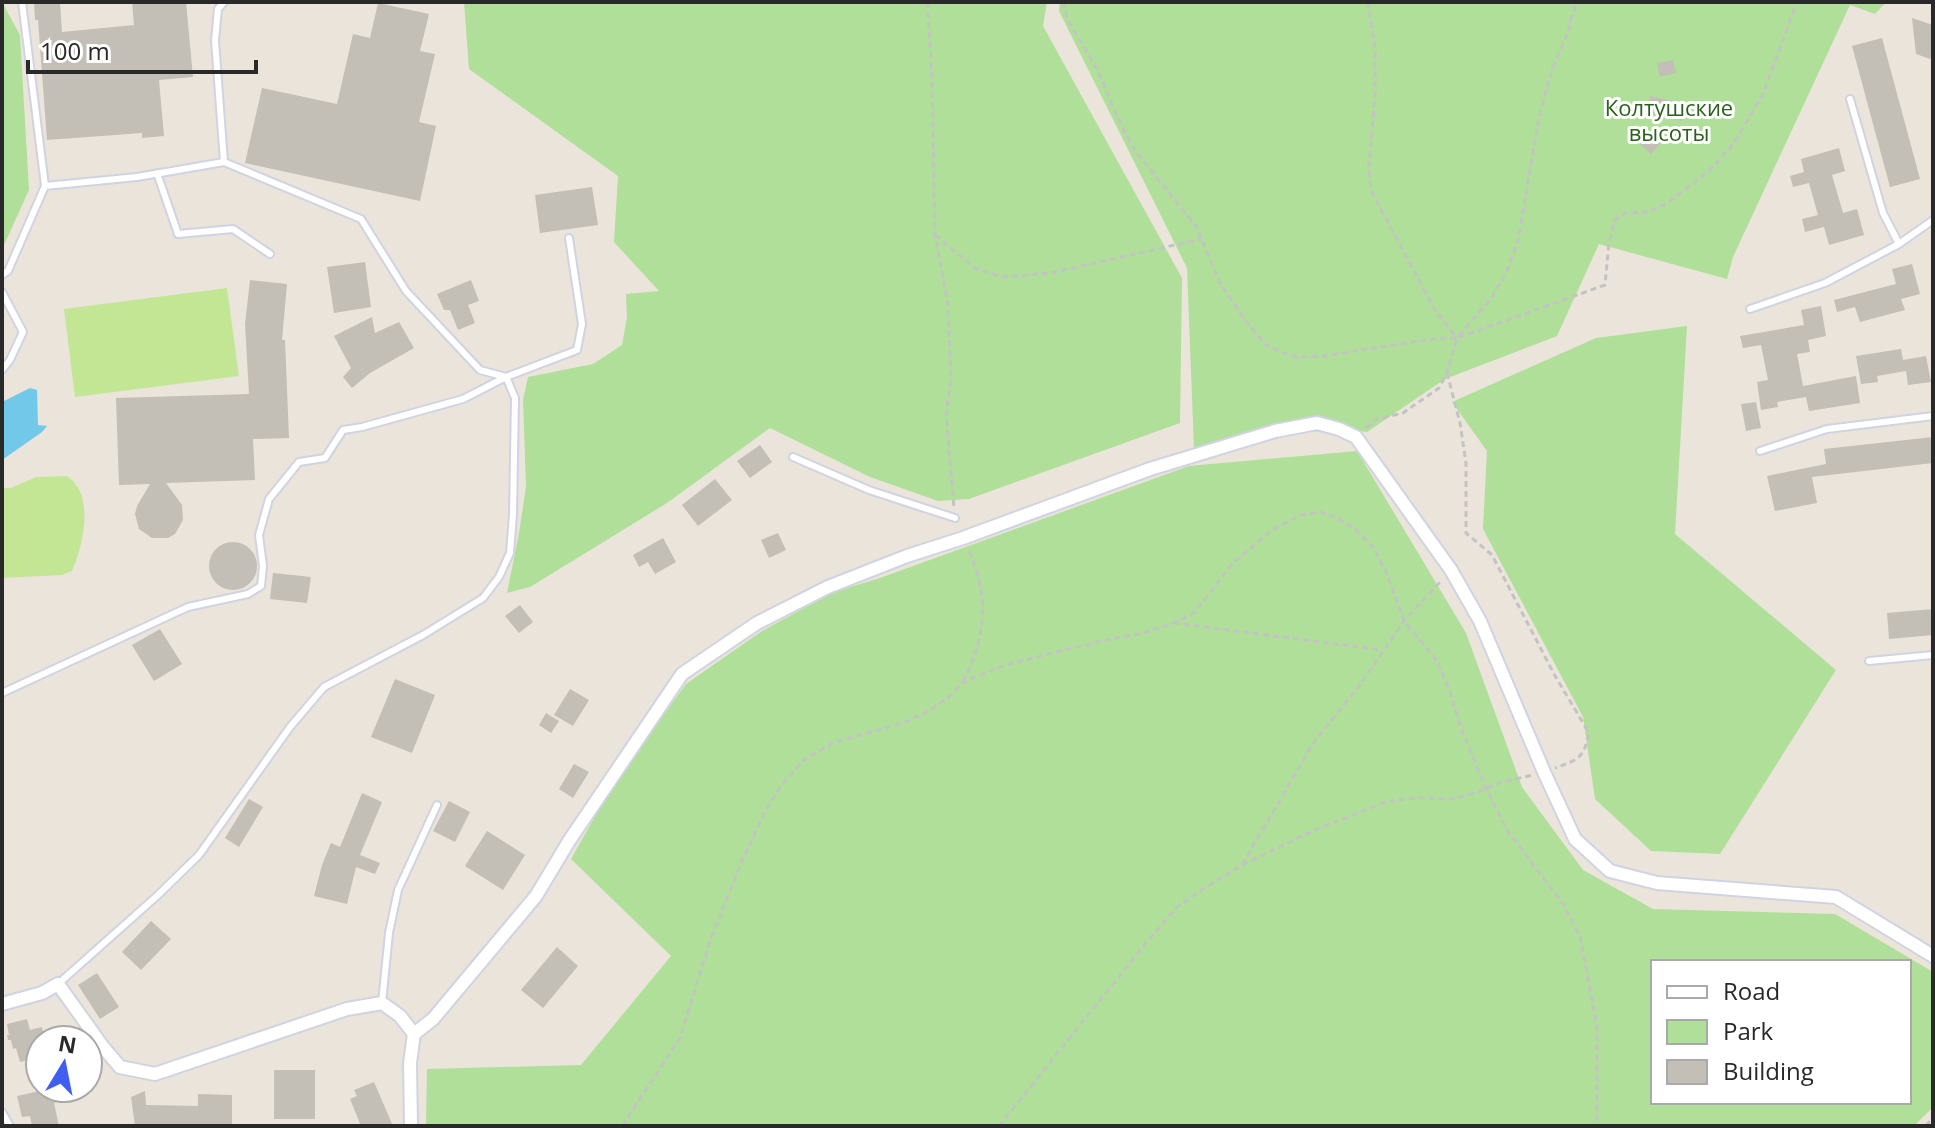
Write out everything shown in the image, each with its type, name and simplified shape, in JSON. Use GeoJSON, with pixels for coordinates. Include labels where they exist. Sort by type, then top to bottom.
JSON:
{"type":"FeatureCollection","features":[{"type":"Feature","properties":{"kind":"street"},"geometry":{"type":"LineString","coordinates":[[411,1126],[410,1063],[414,1034],[433,1019],[536,896],[569,841],[682,674],[757,623],[828,587],[1150,469],[1275,431],[1317,423],[1356,437],[1451,570],[1480,621],[1575,839],[1610,871],[1657,883],[1836,897],[1933,956]]}},
{"type":"Feature","properties":{"kind":"street"},"geometry":{"type":"LineString","coordinates":[[2,1004],[42,993],[58,984],[120,1067],[155,1074],[347,1009],[382,1003],[400,1016],[414,1034]]}},
{"type":"Feature","properties":{"kind":"lane"},"geometry":{"type":"LineString","coordinates":[[2,275],[8,271],[45,186],[22,2]]}},
{"type":"Feature","properties":{"kind":"lane"},"geometry":{"type":"LineString","coordinates":[[224,2],[218,5],[215,40],[224,162]]}},
{"type":"Feature","properties":{"kind":"lane"},"geometry":{"type":"LineString","coordinates":[[1850,99],[1883,213],[1899,244]]}},
{"type":"Feature","properties":{"kind":"lane"},"geometry":{"type":"LineString","coordinates":[[45,186],[137,177],[224,162],[361,219],[406,291],[480,370],[506,377]]}},
{"type":"Feature","properties":{"kind":"lane"},"geometry":{"type":"LineString","coordinates":[[157,173],[178,234],[233,229],[270,254]]}},
{"type":"Feature","properties":{"kind":"lane"},"geometry":{"type":"LineString","coordinates":[[1750,309],[1825,283],[1899,244],[1933,220]]}},
{"type":"Feature","properties":{"kind":"lane"},"geometry":{"type":"LineString","coordinates":[[2,693],[188,607],[248,594],[261,586],[263,566],[259,535],[269,499],[299,462],[325,458],[343,430],[463,399],[506,377],[577,350],[582,324],[569,238]]}},
{"type":"Feature","properties":{"kind":"lane"},"geometry":{"type":"LineString","coordinates":[[2,292],[23,332],[2,370]]}},
{"type":"Feature","properties":{"kind":"lane"},"geometry":{"type":"LineString","coordinates":[[58,984],[199,855],[290,727],[324,687],[423,635],[483,598],[499,577],[510,553],[513,515],[515,398],[506,377]]}},
{"type":"Feature","properties":{"kind":"lane"},"geometry":{"type":"LineString","coordinates":[[1760,451],[1827,429],[1933,416]]}},
{"type":"Feature","properties":{"kind":"lane"},"geometry":{"type":"LineString","coordinates":[[793,457],[869,490],[955,518]]}},
{"type":"Feature","properties":{"kind":"lane"},"geometry":{"type":"LineString","coordinates":[[1869,661],[1933,655]]}},
{"type":"Feature","properties":{"kind":"lane"},"geometry":{"type":"LineString","coordinates":[[382,1003],[389,933],[398,890],[437,805]]}},
{"type":"Feature","properties":{"kind":"lane"},"geometry":{"type":"LineString","coordinates":[[2,1112],[10,1126]]}},
{"type":"Feature","properties":{"kind":"path"},"geometry":{"type":"LineString","coordinates":[[927,2],[932,76],[935,235],[948,305],[951,378],[946,416],[955,518]]}},
{"type":"Feature","properties":{"kind":"path"},"geometry":{"type":"LineString","coordinates":[[1062,2],[1069,22],[1097,69],[1136,152],[1196,226],[1219,281],[1266,345],[1297,357],[1457,338],[1605,285],[1609,242],[1615,220],[1625,213],[1648,212],[1666,204],[1709,171],[1734,143],[1763,94],[1797,2]]}},
{"type":"Feature","properties":{"kind":"path"},"geometry":{"type":"LineString","coordinates":[[1368,2],[1375,49],[1375,96],[1369,166],[1371,190],[1433,307],[1457,338]]}},
{"type":"Feature","properties":{"kind":"path"},"geometry":{"type":"LineString","coordinates":[[1356,437],[1377,419],[1403,413],[1439,388],[1447,373],[1457,338],[1491,299],[1507,271],[1524,207],[1539,117],[1576,2]]}},
{"type":"Feature","properties":{"kind":"path"},"geometry":{"type":"LineString","coordinates":[[935,235],[975,268],[1003,277],[1051,273],[1202,239]]}},
{"type":"Feature","properties":{"kind":"path"},"geometry":{"type":"LineString","coordinates":[[999,1126],[1177,907],[1203,889],[1242,865],[1313,831],[1388,801],[1452,799],[1573,762],[1586,752],[1589,733],[1554,674],[1492,555],[1466,533],[1466,463],[1447,373]]}},
{"type":"Feature","properties":{"kind":"path"},"geometry":{"type":"LineString","coordinates":[[963,682],[1005,665],[1174,623],[1194,613],[1233,563],[1272,530],[1301,515],[1321,512],[1355,529],[1374,548],[1404,621],[1435,658],[1486,789],[1507,830],[1563,904],[1580,937],[1597,1026],[1597,1126]]}},
{"type":"Feature","properties":{"kind":"path"},"geometry":{"type":"LineString","coordinates":[[623,1126],[680,1038],[711,938],[765,811],[780,787],[805,759],[835,742],[903,723],[929,711],[963,682],[974,660],[984,611],[973,558],[963,538]]}},
{"type":"Feature","properties":{"kind":"path"},"geometry":{"type":"LineString","coordinates":[[1242,865],[1314,742],[1360,685],[1404,621],[1451,570]]}},
{"type":"Feature","properties":{"kind":"path"},"geometry":{"type":"LineString","coordinates":[[1174,623],[1383,650]]}},
{"type":"Feature","properties":{"kind":"path"},"geometry":{"type":"LineString","coordinates":[[1926,1126],[1933,1117]]}},
{"type":"Feature","properties":{"kind":"green space"},"geometry":{"type":"Polygon","coordinates":[[[2,2],[20,35],[29,190],[2,246],[2,2]]]}},
{"type":"Feature","properties":{"kind":"green space"},"geometry":{"type":"Polygon","coordinates":[[[464,2],[1047,2],[1043,26],[1182,278],[1180,423],[969,499],[938,501],[870,477],[770,428],[667,503],[530,587],[507,593],[526,487],[523,400],[528,377],[593,364],[622,345],[627,317],[626,294],[659,291],[614,242],[618,176],[469,69],[464,2]]]}},
{"type":"Feature","properties":{"kind":"green space","name":"Колтушские высоты"},"geometry":{"type":"Polygon","coordinates":[[[1060,2],[1886,2],[1875,14],[1850,5],[1733,257],[1727,279],[1599,244],[1557,336],[1445,379],[1367,432],[1309,424],[1194,449],[1187,268],[1059,11],[1060,2]]]}},
{"type":"Feature","properties":{"kind":"green space"},"geometry":{"type":"Polygon","coordinates":[[[227,288],[239,376],[75,397],[64,309],[227,288]]]}},
{"type":"Feature","properties":{"kind":"green space"},"geometry":{"type":"Polygon","coordinates":[[[1687,326],[1675,534],[1836,670],[1720,854],[1651,851],[1595,799],[1583,717],[1483,529],[1487,451],[1452,402],[1596,338],[1687,326]]]}},
{"type":"Feature","properties":{"kind":"green space"},"geometry":{"type":"Polygon","coordinates":[[[1357,451],[1466,633],[1522,787],[1583,870],[1653,909],[1835,914],[1933,972],[1933,1107],[1914,1126],[426,1126],[427,1069],[581,1065],[671,956],[571,859],[613,784],[686,684],[762,631],[834,592],[1189,466],[1357,451]]]}},
{"type":"Feature","properties":{"kind":"green space"},"geometry":{"type":"Polygon","coordinates":[[[67,476],[75,484],[84,504],[82,540],[72,571],[62,575],[2,578],[2,488],[11,488],[36,477],[67,476]]]}},
{"type":"Feature","properties":{"kind":"water"},"geometry":{"type":"Polygon","coordinates":[[[30,388],[37,390],[38,425],[47,426],[2,460],[2,402],[30,388]]]}},
{"type":"Feature","properties":{"kind":"building"},"geometry":{"type":"Polygon","coordinates":[[[34,2],[60,2],[62,32],[134,25],[132,2],[186,2],[193,77],[159,80],[164,136],[142,138],[142,133],[47,140],[34,2]]]}},
{"type":"Feature","properties":{"kind":"building"},"geometry":{"type":"Polygon","coordinates":[[[378,3],[429,14],[420,51],[435,54],[419,122],[436,126],[420,201],[245,163],[262,88],[337,104],[353,34],[370,38],[378,3]]]}},
{"type":"Feature","properties":{"kind":"building"},"geometry":{"type":"Polygon","coordinates":[[[1912,18],[1933,25],[1933,60],[1916,54],[1912,18]]]}},
{"type":"Feature","properties":{"kind":"building"},"geometry":{"type":"Polygon","coordinates":[[[1882,38],[1920,179],[1890,187],[1852,46],[1882,38]]]}},
{"type":"Feature","properties":{"kind":"building"},"geometry":{"type":"Polygon","coordinates":[[[1673,60],[1676,73],[1660,77],[1657,63],[1673,60]]]}},
{"type":"Feature","properties":{"kind":"building"},"geometry":{"type":"Polygon","coordinates":[[[1650,96],[1685,104],[1682,121],[1646,113],[1650,96]]]}},
{"type":"Feature","properties":{"kind":"building"},"geometry":{"type":"Polygon","coordinates":[[[1650,133],[1661,143],[1651,154],[1640,144],[1650,133]]]}},
{"type":"Feature","properties":{"kind":"building"},"geometry":{"type":"Polygon","coordinates":[[[1839,148],[1845,171],[1832,175],[1843,213],[1857,209],[1864,235],[1829,245],[1824,227],[1805,232],[1802,219],[1818,215],[1809,183],[1793,187],[1790,176],[1804,172],[1801,159],[1839,148]]]}},
{"type":"Feature","properties":{"kind":"building"},"geometry":{"type":"Polygon","coordinates":[[[592,187],[598,225],[540,233],[535,195],[592,187]]]}},
{"type":"Feature","properties":{"kind":"building"},"geometry":{"type":"Polygon","coordinates":[[[365,262],[371,307],[334,313],[327,267],[365,262]]]}},
{"type":"Feature","properties":{"kind":"building"},"geometry":{"type":"Polygon","coordinates":[[[1912,264],[1920,294],[1901,299],[1905,310],[1860,322],[1855,307],[1837,312],[1834,300],[1896,284],[1892,269],[1912,264]]]}},
{"type":"Feature","properties":{"kind":"building"},"geometry":{"type":"Polygon","coordinates":[[[250,280],[287,284],[282,340],[285,340],[289,438],[253,439],[255,480],[166,483],[182,505],[183,520],[175,534],[168,538],[152,538],[139,529],[135,514],[150,484],[119,485],[116,398],[249,394],[245,324],[250,280]]]}},
{"type":"Feature","properties":{"kind":"building"},"geometry":{"type":"Polygon","coordinates":[[[471,280],[479,301],[468,305],[475,323],[458,330],[450,310],[444,310],[437,294],[471,280]]]}},
{"type":"Feature","properties":{"kind":"building"},"geometry":{"type":"Polygon","coordinates":[[[1821,306],[1826,336],[1808,340],[1810,352],[1797,354],[1803,386],[1856,376],[1860,403],[1809,411],[1806,397],[1777,402],[1778,407],[1761,410],[1757,382],[1768,380],[1761,345],[1743,348],[1740,336],[1804,325],[1801,310],[1821,306]]]}},
{"type":"Feature","properties":{"kind":"building"},"geometry":{"type":"Polygon","coordinates":[[[372,317],[375,333],[399,322],[414,348],[370,373],[352,388],[343,377],[351,368],[334,336],[372,317]]]}},
{"type":"Feature","properties":{"kind":"building"},"geometry":{"type":"Polygon","coordinates":[[[1901,349],[1903,360],[1926,356],[1931,382],[1908,385],[1906,371],[1877,376],[1878,382],[1861,384],[1856,356],[1901,349]]]}},
{"type":"Feature","properties":{"kind":"building"},"geometry":{"type":"Polygon","coordinates":[[[1756,402],[1761,428],[1746,431],[1741,404],[1756,402]]]}},
{"type":"Feature","properties":{"kind":"building"},"geometry":{"type":"Polygon","coordinates":[[[1933,437],[1933,463],[1812,477],[1817,503],[1775,511],[1767,476],[1826,464],[1824,449],[1933,437]]]}},
{"type":"Feature","properties":{"kind":"building"},"geometry":{"type":"Polygon","coordinates":[[[760,445],[772,462],[750,478],[737,461],[760,445]]]}},
{"type":"Feature","properties":{"kind":"building"},"geometry":{"type":"Polygon","coordinates":[[[715,479],[732,500],[698,526],[682,505],[715,479]]]}},
{"type":"Feature","properties":{"kind":"building"},"geometry":{"type":"Polygon","coordinates":[[[778,533],[786,550],[769,558],[761,540],[778,533]]]}},
{"type":"Feature","properties":{"kind":"building"},"geometry":{"type":"Polygon","coordinates":[[[663,538],[676,562],[655,574],[648,562],[639,567],[633,555],[663,538]]]}},
{"type":"Feature","properties":{"kind":"building"},"geometry":{"type":"Polygon","coordinates":[[[233,542],[250,549],[257,566],[250,583],[233,590],[216,583],[209,566],[216,549],[233,542]]]}},
{"type":"Feature","properties":{"kind":"building"},"geometry":{"type":"Polygon","coordinates":[[[273,573],[311,577],[307,603],[270,599],[273,573]]]}},
{"type":"Feature","properties":{"kind":"building"},"geometry":{"type":"Polygon","coordinates":[[[520,605],[533,622],[519,633],[505,616],[520,605]]]}},
{"type":"Feature","properties":{"kind":"building"},"geometry":{"type":"Polygon","coordinates":[[[1933,609],[1933,635],[1889,639],[1887,613],[1933,609]]]}},
{"type":"Feature","properties":{"kind":"building"},"geometry":{"type":"Polygon","coordinates":[[[160,629],[182,664],[154,681],[132,645],[160,629]]]}},
{"type":"Feature","properties":{"kind":"building"},"geometry":{"type":"Polygon","coordinates":[[[395,679],[435,695],[412,753],[371,737],[395,679]]]}},
{"type":"Feature","properties":{"kind":"building"},"geometry":{"type":"Polygon","coordinates":[[[570,689],[589,700],[573,726],[554,715],[570,689]]]}},
{"type":"Feature","properties":{"kind":"building"},"geometry":{"type":"Polygon","coordinates":[[[546,713],[559,721],[551,733],[539,725],[546,713]]]}},
{"type":"Feature","properties":{"kind":"building"},"geometry":{"type":"Polygon","coordinates":[[[574,764],[589,772],[573,798],[559,789],[574,764]]]}},
{"type":"Feature","properties":{"kind":"building"},"geometry":{"type":"Polygon","coordinates":[[[362,793],[382,802],[360,855],[380,863],[375,874],[356,867],[347,904],[314,896],[331,843],[340,847],[362,793]]]}},
{"type":"Feature","properties":{"kind":"building"},"geometry":{"type":"Polygon","coordinates":[[[249,799],[263,807],[239,847],[225,838],[249,799]]]}},
{"type":"Feature","properties":{"kind":"building"},"geometry":{"type":"Polygon","coordinates":[[[449,801],[470,812],[455,842],[433,831],[449,801]]]}},
{"type":"Feature","properties":{"kind":"building"},"geometry":{"type":"Polygon","coordinates":[[[487,831],[525,855],[503,890],[465,866],[487,831]]]}},
{"type":"Feature","properties":{"kind":"building"},"geometry":{"type":"Polygon","coordinates":[[[151,921],[171,939],[141,970],[122,952],[151,921]]]}},
{"type":"Feature","properties":{"kind":"building"},"geometry":{"type":"Polygon","coordinates":[[[557,947],[578,966],[543,1008],[521,990],[557,947]]]}},
{"type":"Feature","properties":{"kind":"building"},"geometry":{"type":"Polygon","coordinates":[[[97,973],[119,1007],[100,1019],[78,985],[97,973]]]}},
{"type":"Feature","properties":{"kind":"building"},"geometry":{"type":"Polygon","coordinates":[[[27,1019],[28,1024],[24,1024],[24,1061],[20,1062],[16,1048],[13,1049],[11,1040],[8,1040],[7,1024],[27,1019]]]}},
{"type":"Feature","properties":{"kind":"building"},"geometry":{"type":"Polygon","coordinates":[[[274,1070],[315,1070],[315,1119],[274,1119],[274,1070]]]}},
{"type":"Feature","properties":{"kind":"building"},"geometry":{"type":"Polygon","coordinates":[[[374,1082],[393,1126],[361,1126],[350,1099],[357,1096],[354,1090],[374,1082]]]}},
{"type":"Feature","properties":{"kind":"building"},"geometry":{"type":"Polygon","coordinates":[[[145,1091],[146,1105],[198,1106],[198,1094],[232,1095],[232,1126],[135,1126],[131,1097],[145,1091]]]}},
{"type":"Feature","properties":{"kind":"building"},"geometry":{"type":"Polygon","coordinates":[[[24,1094],[24,1104],[54,1104],[59,1126],[32,1126],[30,1116],[22,1117],[17,1096],[24,1094]]]}}]}
